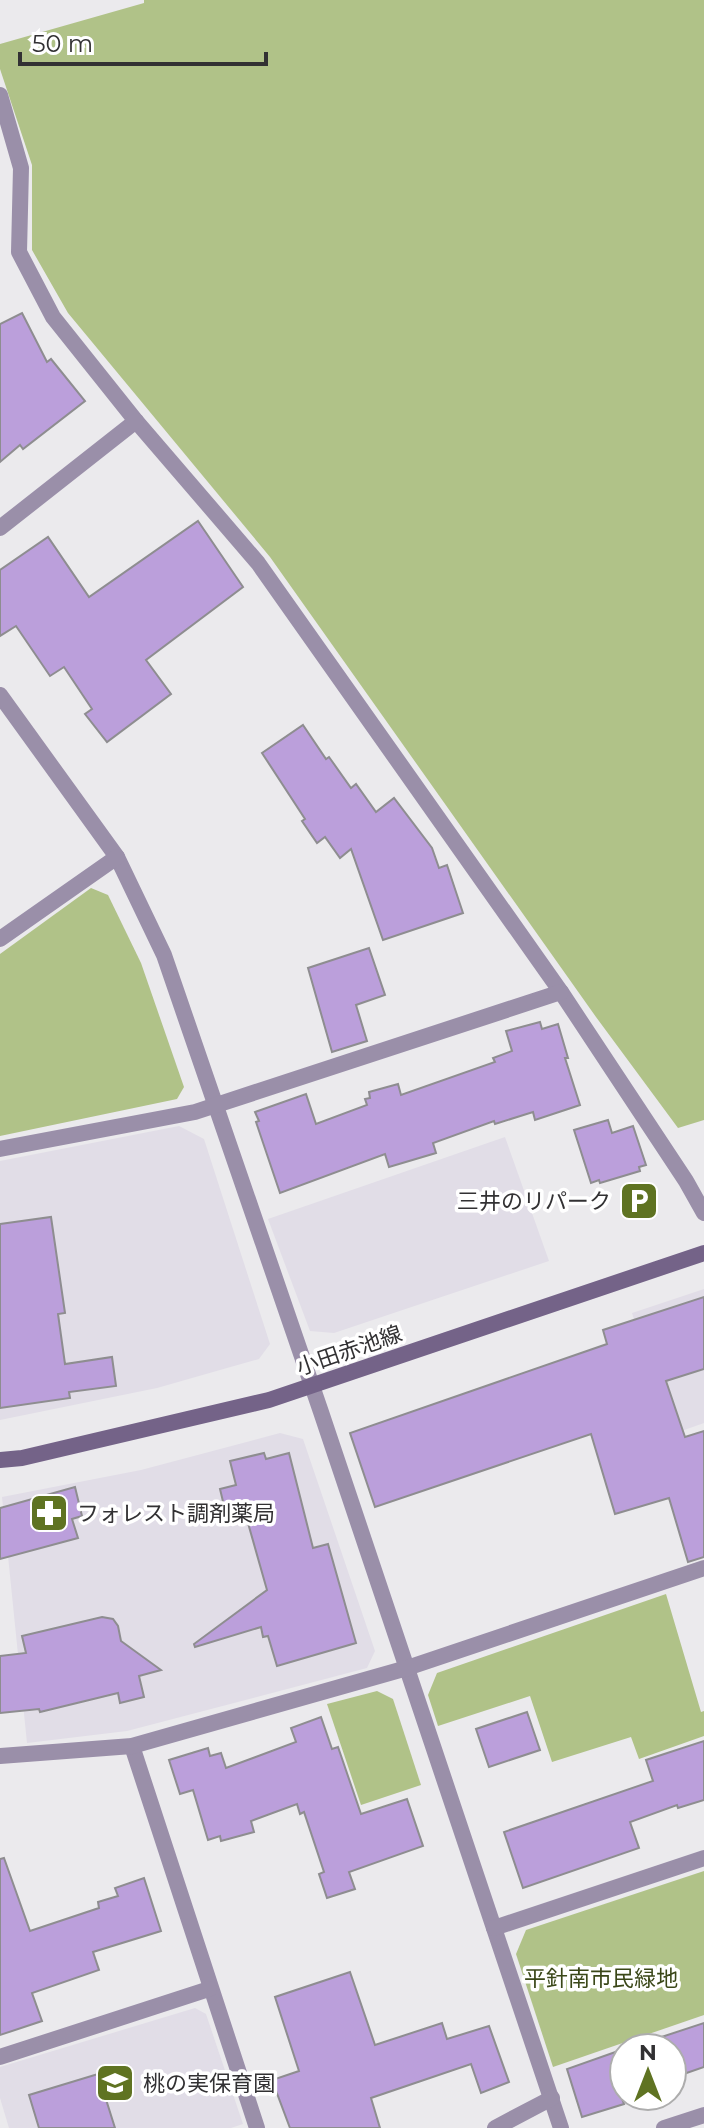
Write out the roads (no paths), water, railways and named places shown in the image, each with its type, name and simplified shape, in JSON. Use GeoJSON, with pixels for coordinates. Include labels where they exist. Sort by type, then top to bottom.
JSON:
{"type":"FeatureCollection","features":[{"type":"Feature","properties":{"kind":"street"},"geometry":{"type":"LineString","coordinates":[[0,95],[21,168],[19,252],[53,317],[136,421],[258,563],[561,992],[704,1213]]}},
{"type":"Feature","properties":{"kind":"street"},"geometry":{"type":"LineString","coordinates":[[0,528],[136,421]]}},
{"type":"Feature","properties":{"kind":"street"},"geometry":{"type":"LineString","coordinates":[[0,695],[117,857],[164,955],[561,2128]]}},
{"type":"Feature","properties":{"kind":"street"},"geometry":{"type":"LineString","coordinates":[[0,939],[117,857]]}},
{"type":"Feature","properties":{"kind":"street"},"geometry":{"type":"LineString","coordinates":[[0,1149],[217,1106],[561,992]]}},
{"type":"Feature","properties":{"kind":"street","name":"小田赤池線"},"geometry":{"type":"LineString","coordinates":[[0,1460],[22,1458],[269,1400],[704,1253]]}},
{"type":"Feature","properties":{"kind":"street"},"geometry":{"type":"LineString","coordinates":[[0,1756],[132,1746],[407,1668],[704,1568]]}},
{"type":"Feature","properties":{"kind":"street"},"geometry":{"type":"LineString","coordinates":[[132,1746],[257,2128]]}},
{"type":"Feature","properties":{"kind":"street"},"geometry":{"type":"LineString","coordinates":[[494,1928],[704,1858]]}},
{"type":"Feature","properties":{"kind":"street"},"geometry":{"type":"LineString","coordinates":[[0,2057],[209,1989]]}},
{"type":"Feature","properties":{"kind":"street"},"geometry":{"type":"LineString","coordinates":[[495,2128],[552,2098]]}},
{"type":"Feature","properties":{"kind":"street"},"geometry":{"type":"LineString","coordinates":[[664,2128],[704,2115]]}},
{"type":"Feature","properties":{"kind":"place","name":"三井のリパーク"},"geometry":{"type":"Point","coordinates":[639,1201]}},
{"type":"Feature","properties":{"kind":"place","name":"フォレスト調剤薬局"},"geometry":{"type":"Point","coordinates":[49,1513]}},
{"type":"Feature","properties":{"kind":"place","name":"桃の実保育園"},"geometry":{"type":"Point","coordinates":[115,2083]}},
{"type":"Feature","properties":{"kind":"park label","name":"平針南市民緑地"},"geometry":{"type":"Point","coordinates":[601,1978]}}]}
